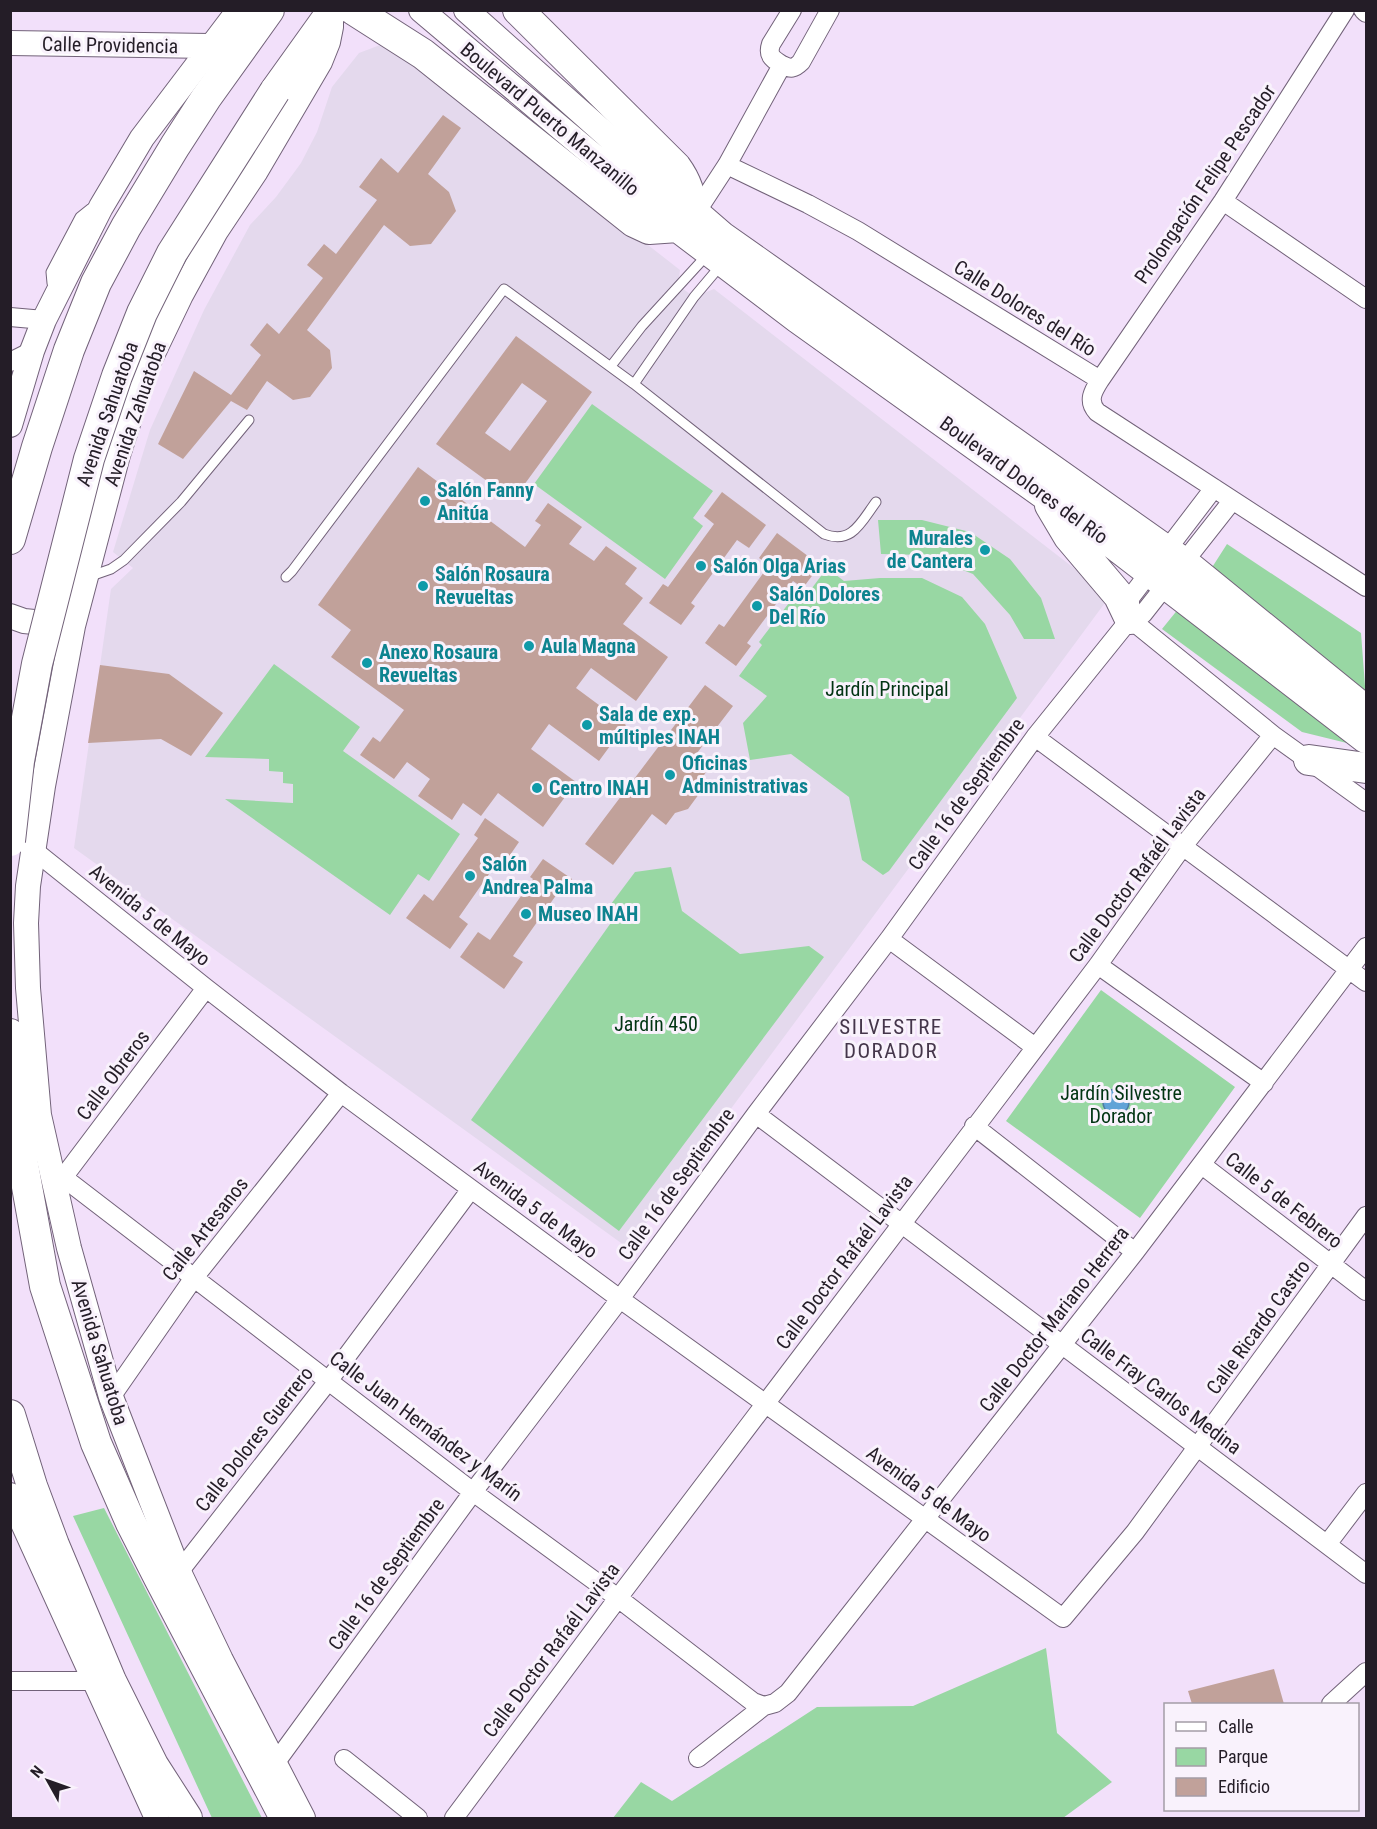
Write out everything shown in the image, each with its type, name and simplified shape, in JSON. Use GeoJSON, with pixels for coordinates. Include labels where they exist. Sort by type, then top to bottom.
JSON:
{"type":"FeatureCollection","features":[{"type":"Feature","properties":{"kind":"main road"},"geometry":{"type":"LineString","coordinates":[[10,539],[37,447],[96,283],[126,226],[206,98],[269,10]]}},
{"type":"Feature","properties":{"kind":"main road"},"geometry":{"type":"LineString","coordinates":[[339,12],[423,54],[634,222],[649,229],[688,218],[689,190],[676,167],[518,10]]}},
{"type":"Feature","properties":{"kind":"main road","name":"Avenida Sahuatoba"},"geometry":{"type":"LineString","coordinates":[[22,846],[19,761],[37,664],[89,459],[117,376],[142,314],[172,253],[275,91],[339,12]]}},
{"type":"Feature","properties":{"kind":"main road","name":"Boulevard Dolores del Río"},"geometry":{"type":"LineString","coordinates":[[688,218],[798,318],[1044,494],[1167,567],[1366,738]]}},
{"type":"Feature","properties":{"kind":"main road","name":"Boulevard Dolores del Río"},"geometry":{"type":"LineString","coordinates":[[723,249],[1366,711]]}},
{"type":"Feature","properties":{"kind":"main road"},"geometry":{"type":"LineString","coordinates":[[1044,494],[1069,537],[1119,596],[1130,619]]}},
{"type":"Feature","properties":{"kind":"main road"},"geometry":{"type":"LineString","coordinates":[[1309,760],[1366,768]]}},
{"type":"Feature","properties":{"kind":"main road","name":"Avenida Sahuatoba"},"geometry":{"type":"LineString","coordinates":[[10,1034],[22,1159],[45,1286],[96,1443],[131,1523],[269,1771],[285,1818]]}},
{"type":"Feature","properties":{"kind":"main road"},"geometry":{"type":"LineString","coordinates":[[10,1415],[32,1486],[103,1681],[153,1765],[166,1810],[187,1818]]}},
{"type":"Feature","properties":{"kind":"street"},"geometry":{"type":"LineString","coordinates":[[10,425],[32,351],[58,291],[100,207],[142,138],[238,10]]}},
{"type":"Feature","properties":{"kind":"street","name":"Boulevard Puerto Manzanillo"},"geometry":{"type":"LineString","coordinates":[[421,10],[688,218]]}},
{"type":"Feature","properties":{"kind":"street","name":"Boulevard Puerto Manzanillo"},"geometry":{"type":"LineString","coordinates":[[466,10],[688,218]]}},
{"type":"Feature","properties":{"kind":"street"},"geometry":{"type":"LineString","coordinates":[[792,10],[769,50],[772,58],[790,68],[794,68],[801,62],[830,10]]}},
{"type":"Feature","properties":{"kind":"street","name":"Prolongación Felipe Pescador"},"geometry":{"type":"LineString","coordinates":[[1100,380],[1222,201],[1345,10]]}},
{"type":"Feature","properties":{"kind":"street","name":"Avenida Zahuatoba"},"geometry":{"type":"LineString","coordinates":[[22,846],[43,786],[73,626],[85,578],[118,455],[146,368],[216,231],[256,171],[320,62],[331,27],[339,12]]}},
{"type":"Feature","properties":{"kind":"street","name":"Calle Providencia"},"geometry":{"type":"LineString","coordinates":[[10,43],[210,46]]}},
{"type":"Feature","properties":{"kind":"street"},"geometry":{"type":"LineString","coordinates":[[688,218],[727,165],[782,65]]}},
{"type":"Feature","properties":{"kind":"street","name":"Calle Dolores del Río"},"geometry":{"type":"LineString","coordinates":[[727,165],[858,231],[1100,380],[1092,393],[1091,400],[1097,412],[1366,587]]}},
{"type":"Feature","properties":{"kind":"street"},"geometry":{"type":"LineString","coordinates":[[1222,201],[1366,299]]}},
{"type":"Feature","properties":{"kind":"street"},"geometry":{"type":"LineString","coordinates":[[10,317],[45,320]]}},
{"type":"Feature","properties":{"kind":"street"},"geometry":{"type":"LineString","coordinates":[[10,362],[32,351]]}},
{"type":"Feature","properties":{"kind":"street","name":"Calle 16 de Septiembre"},"geometry":{"type":"LineString","coordinates":[[1167,567],[1214,488]]}},
{"type":"Feature","properties":{"kind":"street","name":"Calle 16 de Septiembre"},"geometry":{"type":"LineString","coordinates":[[269,1771],[473,1492],[890,939],[1035,736],[1130,619],[1130,598],[1167,567],[1232,501]]}},
{"type":"Feature","properties":{"kind":"street"},"geometry":{"type":"LineString","coordinates":[[10,616],[41,624],[73,626]]}},
{"type":"Feature","properties":{"kind":"street"},"geometry":{"type":"LineString","coordinates":[[1130,619],[1273,735],[1366,802]]}},
{"type":"Feature","properties":{"kind":"street","name":"Calle Doctor Rafaél Lavista"},"geometry":{"type":"LineString","coordinates":[[454,1818],[974,1126],[1098,965],[1183,846],[1273,735]]}},
{"type":"Feature","properties":{"kind":"street"},"geometry":{"type":"LineString","coordinates":[[1035,736],[1366,982]]}},
{"type":"Feature","properties":{"kind":"street","name":"Avenida 5 de Mayo"},"geometry":{"type":"LineString","coordinates":[[10,831],[22,846],[294,1054],[341,1093],[620,1299],[1047,1607]]}},
{"type":"Feature","properties":{"kind":"street","name":"Avenida Sahuatoba"},"geometry":{"type":"LineString","coordinates":[[22,846],[26,923],[20,984],[39,1115],[60,1183],[69,1248],[111,1397],[179,1572],[221,1660],[269,1771],[303,1818]]}},
{"type":"Feature","properties":{"kind":"street"},"geometry":{"type":"LineString","coordinates":[[890,939],[1035,1047]]}},
{"type":"Feature","properties":{"kind":"street","name":"Calle Doctor Mariano Herrera"},"geometry":{"type":"LineString","coordinates":[[698,1758],[764,1706],[775,1703],[788,1693],[1136,1252],[1366,947]]}},
{"type":"Feature","properties":{"kind":"street"},"geometry":{"type":"LineString","coordinates":[[1098,965],[1264,1083]]}},
{"type":"Feature","properties":{"kind":"street","name":"Calle Obreros"},"geometry":{"type":"LineString","coordinates":[[60,1183],[206,988]]}},
{"type":"Feature","properties":{"kind":"street","name":"Calle Artesanos"},"geometry":{"type":"LineString","coordinates":[[111,1397],[193,1279],[341,1093]]}},
{"type":"Feature","properties":{"kind":"street","name":"Calle Fray Carlos Medina"},"geometry":{"type":"LineString","coordinates":[[756,1114],[1366,1574]]}},
{"type":"Feature","properties":{"kind":"street"},"geometry":{"type":"LineString","coordinates":[[974,1126],[1136,1252]]}},
{"type":"Feature","properties":{"kind":"street","name":"Calle 5 de Febrero"},"geometry":{"type":"LineString","coordinates":[[1202,1165],[1366,1292]]}},
{"type":"Feature","properties":{"kind":"street","name":"Calle Juan Hernández y Marín"},"geometry":{"type":"LineString","coordinates":[[60,1183],[329,1380],[473,1492],[618,1598],[753,1702],[764,1706]]}},
{"type":"Feature","properties":{"kind":"street","name":"Calle Dolores Guerrero"},"geometry":{"type":"LineString","coordinates":[[179,1572],[329,1380],[471,1189]]}},
{"type":"Feature","properties":{"kind":"street","name":"Calle Ricardo Castro"},"geometry":{"type":"LineString","coordinates":[[1047,1607],[1063,1618],[1135,1532],[1366,1216]]}},
{"type":"Feature","properties":{"kind":"street"},"geometry":{"type":"LineString","coordinates":[[1328,1544],[1366,1493]]}},
{"type":"Feature","properties":{"kind":"street"},"geometry":{"type":"LineString","coordinates":[[10,1495],[103,1681],[10,1681]]}},
{"type":"Feature","properties":{"kind":"street"},"geometry":{"type":"LineString","coordinates":[[1332,1703],[1366,1672]]}},
{"type":"Feature","properties":{"kind":"street"},"geometry":{"type":"LineString","coordinates":[[344,1759],[418,1818]]}},
{"type":"Feature","properties":{"kind":"lane"},"geometry":{"type":"LineString","coordinates":[[611,366],[642,326],[723,249]]}},
{"type":"Feature","properties":{"kind":"lane"},"geometry":{"type":"LineString","coordinates":[[634,384],[694,297],[723,249]]}},
{"type":"Feature","properties":{"kind":"lane"},"geometry":{"type":"LineString","coordinates":[[286,577],[504,289],[611,366],[824,534],[834,538],[853,533],[876,502]]}},
{"type":"Feature","properties":{"kind":"lane"},"geometry":{"type":"LineString","coordinates":[[85,578],[111,569],[124,560],[188,494],[249,420]]}},
{"type":"Feature","properties":{"kind":"shaded area"},"geometry":{"type":"Polygon","coordinates":[[[388,42],[680,270],[678,285],[694,297],[714,289],[1110,596],[628,1248],[74,848],[111,589],[133,568],[113,552],[150,430],[204,310],[250,225],[276,197],[301,163],[317,132],[332,87],[359,53],[388,42]]]}},
{"type":"Feature","properties":{"kind":"green space"},"geometry":{"type":"Polygon","coordinates":[[[592,404],[713,491],[693,518],[703,526],[665,579],[534,484],[592,404]]]}},
{"type":"Feature","properties":{"kind":"green space"},"geometry":{"type":"Polygon","coordinates":[[[878,520],[922,520],[970,532],[1010,559],[1041,598],[1055,639],[1024,639],[1010,615],[973,574],[924,555],[881,554],[878,520]]]}},
{"type":"Feature","properties":{"kind":"green space"},"geometry":{"type":"Polygon","coordinates":[[[1227,544],[1361,633],[1366,699],[1211,569],[1227,544]]]}},
{"type":"Feature","properties":{"kind":"green space","name":"Jardín Principal"},"geometry":{"type":"Polygon","coordinates":[[[827,568],[844,581],[922,578],[962,597],[985,624],[1017,698],[889,871],[883,875],[862,860],[849,797],[791,754],[750,760],[743,723],[767,696],[739,676],[762,645],[759,642],[792,599],[800,604],[827,568]]]}},
{"type":"Feature","properties":{"kind":"green space"},"geometry":{"type":"Polygon","coordinates":[[[1179,608],[1355,745],[1302,732],[1162,629],[1179,608]]]}},
{"type":"Feature","properties":{"kind":"green space"},"geometry":{"type":"Polygon","coordinates":[[[274,664],[360,727],[343,751],[460,834],[429,881],[418,874],[390,915],[225,799],[293,803],[293,784],[283,783],[283,772],[269,771],[269,759],[205,757],[274,664]]]}},
{"type":"Feature","properties":{"kind":"green space","name":"Jardín 450"},"geometry":{"type":"Polygon","coordinates":[[[671,867],[682,911],[740,954],[809,946],[824,957],[619,1231],[471,1120],[620,910],[611,904],[635,872],[671,867]]]}},
{"type":"Feature","properties":{"kind":"green space","name":"Jardín Silvestre Dorador"},"geometry":{"type":"Polygon","coordinates":[[[1101,990],[1235,1087],[1140,1218],[1006,1121],[1101,990]]]}},
{"type":"Feature","properties":{"kind":"green space"},"geometry":{"type":"Polygon","coordinates":[[[104,1508],[262,1818],[212,1818],[73,1516],[104,1508]]]}},
{"type":"Feature","properties":{"kind":"green space"},"geometry":{"type":"Polygon","coordinates":[[[1046,1648],[1057,1733],[1112,1782],[1063,1818],[613,1818],[641,1782],[672,1801],[817,1707],[913,1706],[1046,1648]]]}},
{"type":"Feature","properties":{"kind":"water"},"geometry":{"type":"Polygon","coordinates":[[[1116,1089],[1125,1093],[1129,1102],[1125,1111],[1116,1115],[1107,1111],[1103,1102],[1107,1093],[1116,1089]]]}},
{"type":"Feature","properties":{"kind":"building"},"geometry":{"type":"Polygon","coordinates":[[[443,115],[461,128],[428,174],[449,192],[456,211],[431,244],[410,246],[384,225],[307,330],[330,350],[332,368],[310,397],[293,400],[267,381],[247,410],[231,401],[183,459],[158,444],[194,371],[231,395],[261,355],[250,345],[267,323],[279,334],[323,278],[307,265],[324,244],[336,254],[377,200],[359,187],[381,158],[398,173],[443,115]]]}},
{"type":"Feature","properties":{"kind":"building"},"geometry":{"type":"Polygon","coordinates":[[[516,336],[592,392],[513,500],[436,444],[516,336]],[[522,383],[485,433],[510,451],[547,401],[522,383]]]}},
{"type":"Feature","properties":{"kind":"building"},"geometry":{"type":"Polygon","coordinates":[[[418,467],[525,547],[541,525],[535,521],[548,503],[582,527],[569,544],[594,561],[606,546],[637,568],[625,584],[643,598],[623,624],[668,657],[636,701],[591,668],[576,688],[626,725],[614,741],[610,738],[606,743],[610,746],[599,761],[549,724],[531,749],[576,782],[543,827],[498,793],[481,816],[463,803],[452,820],[418,796],[430,779],[407,762],[394,779],[360,755],[373,737],[380,742],[404,710],[331,657],[351,630],[318,605],[418,467]]]}},
{"type":"Feature","properties":{"kind":"building","name":"Salón Olga Arias"},"geometry":{"type":"Polygon","coordinates":[[[722,492],[766,525],[749,548],[737,540],[691,603],[695,606],[681,625],[649,603],[663,584],[668,587],[714,524],[704,516],[722,492]]]}},
{"type":"Feature","properties":{"kind":"building","name":"Salón Dolores Del Río"},"geometry":{"type":"Polygon","coordinates":[[[777,533],[820,565],[803,588],[793,581],[747,643],[751,646],[736,666],[705,643],[719,624],[724,627],[769,565],[759,558],[777,533]]]}},
{"type":"Feature","properties":{"kind":"building"},"geometry":{"type":"Polygon","coordinates":[[[100,665],[169,674],[223,713],[191,756],[161,739],[88,743],[100,665]]]}},
{"type":"Feature","properties":{"kind":"building","name":"Oficinas Administrativas"},"geometry":{"type":"Polygon","coordinates":[[[705,685],[733,706],[694,757],[709,768],[699,782],[699,794],[688,809],[675,813],[666,825],[652,814],[613,865],[585,844],[705,685]]]}},
{"type":"Feature","properties":{"kind":"building","name":"Salón Andrea Palma"},"geometry":{"type":"Polygon","coordinates":[[[485,818],[519,842],[508,858],[503,854],[459,917],[468,924],[450,949],[406,918],[424,894],[433,901],[478,838],[474,835],[485,818]]]}},
{"type":"Feature","properties":{"kind":"building","name":"Museo INAH"},"geometry":{"type":"Polygon","coordinates":[[[543,859],[572,879],[560,896],[557,894],[513,956],[523,962],[504,989],[460,957],[478,932],[490,940],[533,879],[530,877],[543,859]]]}},
{"type":"Feature","properties":{"kind":"building"},"geometry":{"type":"Polygon","coordinates":[[[1274,1669],[1284,1703],[1192,1703],[1188,1691],[1274,1669]]]}},
{"type":"Feature","properties":{"kind":"place","name":"Salón Fanny Anitúa"},"geometry":{"type":"Point","coordinates":[425,501]}},
{"type":"Feature","properties":{"kind":"place","name":"Murales de Cantera"},"geometry":{"type":"Point","coordinates":[985,550]}},
{"type":"Feature","properties":{"kind":"place","name":"Salón Olga Arias"},"geometry":{"type":"Point","coordinates":[701,566]}},
{"type":"Feature","properties":{"kind":"place","name":"Salón Rosaura Revueltas"},"geometry":{"type":"Point","coordinates":[423,586]}},
{"type":"Feature","properties":{"kind":"place","name":"Salón Dolores Del Río"},"geometry":{"type":"Point","coordinates":[757,606]}},
{"type":"Feature","properties":{"kind":"place","name":"Aula Magna"},"geometry":{"type":"Point","coordinates":[529,646]}},
{"type":"Feature","properties":{"kind":"place","name":"Anexo Rosaura Revueltas"},"geometry":{"type":"Point","coordinates":[367,663]}},
{"type":"Feature","properties":{"kind":"place","name":"Sala de exp. múltiples INAH"},"geometry":{"type":"Point","coordinates":[587,725]}},
{"type":"Feature","properties":{"kind":"place","name":"Oficinas Administrativas"},"geometry":{"type":"Point","coordinates":[670,775]}},
{"type":"Feature","properties":{"kind":"place","name":"Centro INAH"},"geometry":{"type":"Point","coordinates":[537,788]}},
{"type":"Feature","properties":{"kind":"place","name":"Salón Andrea Palma"},"geometry":{"type":"Point","coordinates":[470,876]}},
{"type":"Feature","properties":{"kind":"place","name":"Museo INAH"},"geometry":{"type":"Point","coordinates":[526,914]}},
{"type":"Feature","properties":{"kind":"district","name":"SILVESTRE DORADOR"},"geometry":{"type":"Point","coordinates":[891,1039]}}]}
